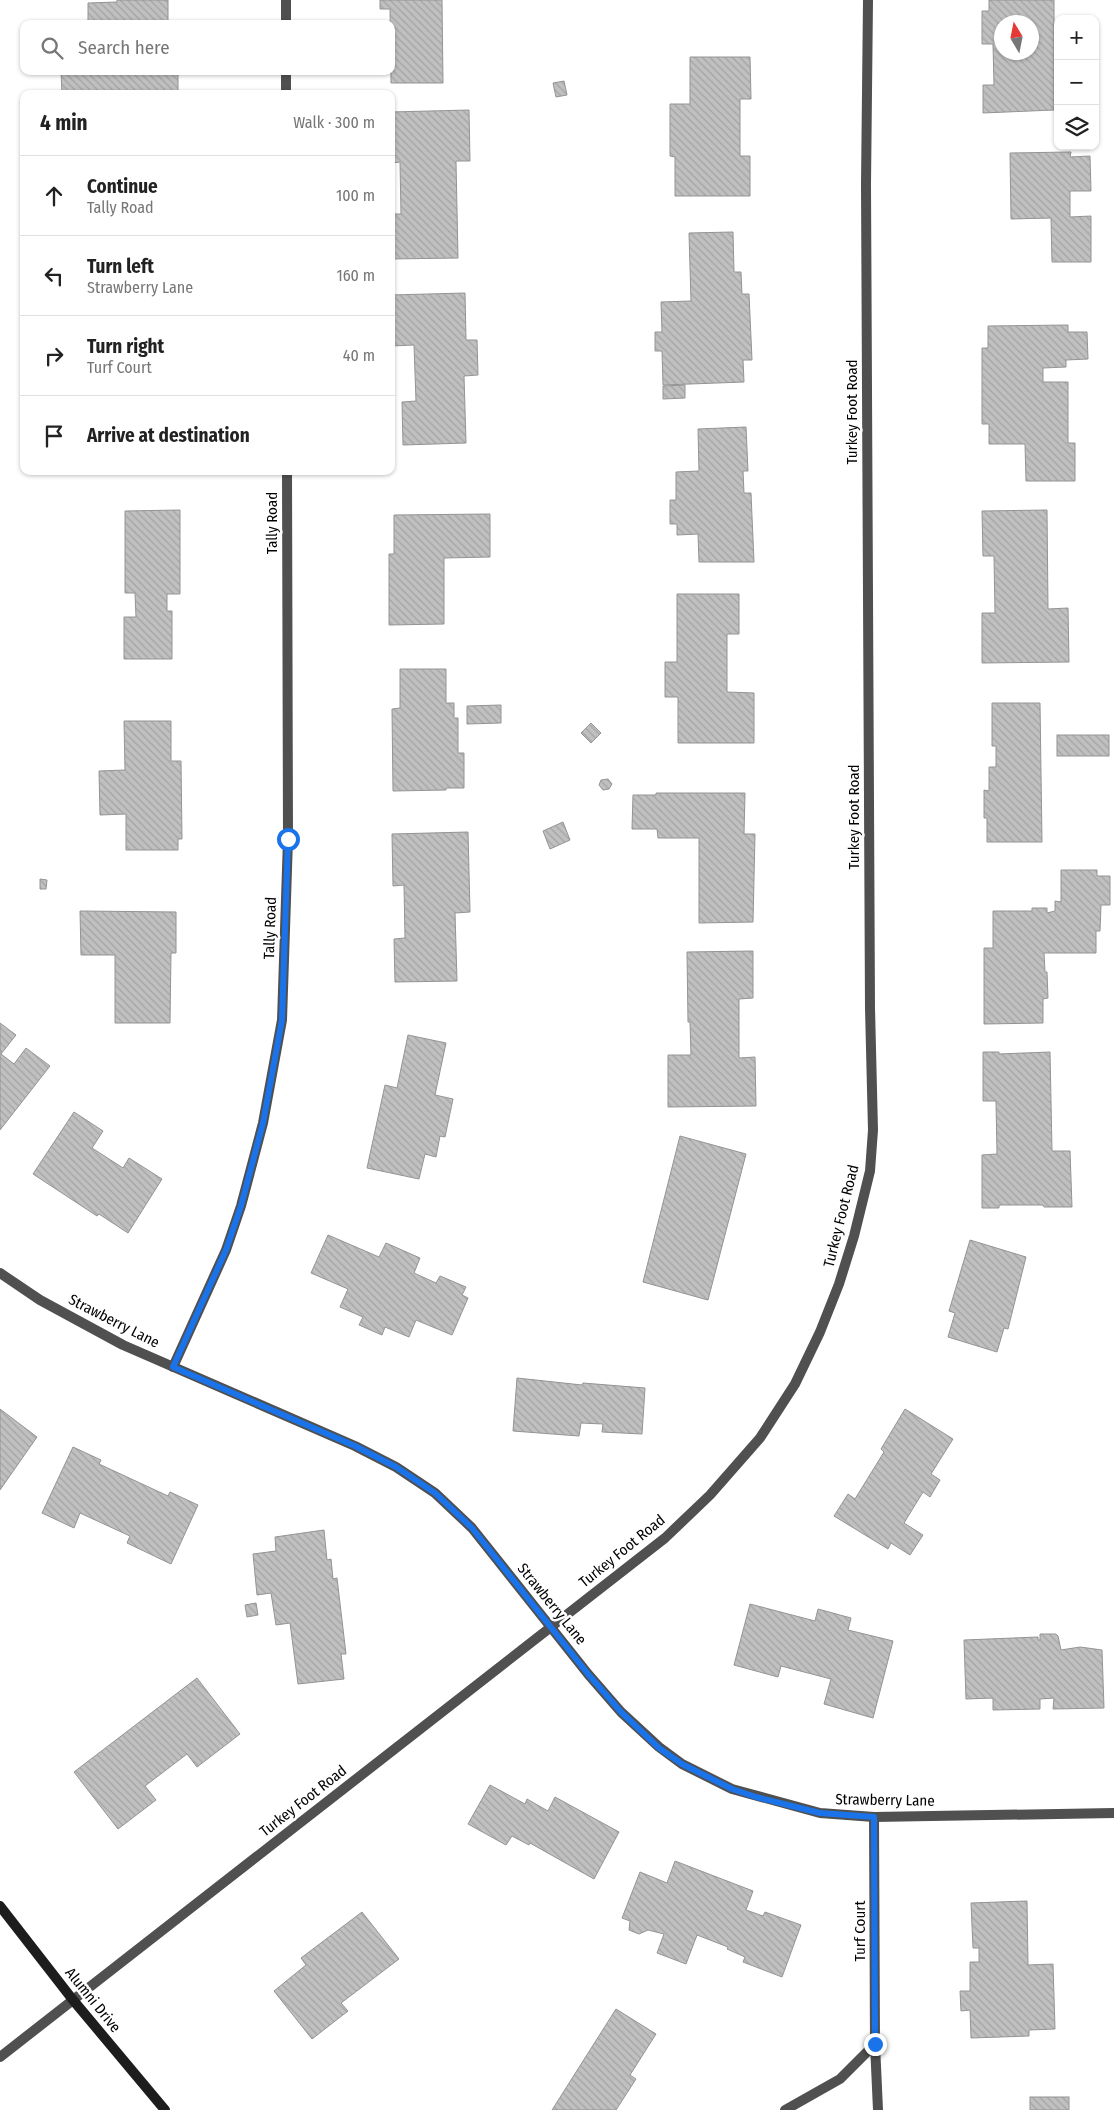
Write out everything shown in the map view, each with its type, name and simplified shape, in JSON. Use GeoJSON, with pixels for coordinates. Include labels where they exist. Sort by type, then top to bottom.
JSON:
{"type":"FeatureCollection","features":[{"type":"Feature","properties":{"kind":"main road","name":"Alumni Drive"},"geometry":{"type":"LineString","coordinates":[[0,1906],[72,2000],[165,2110]]}},
{"type":"Feature","properties":{"kind":"street"},"geometry":{"type":"LineString","coordinates":[[286,0],[286,20]]}},
{"type":"Feature","properties":{"kind":"street","name":"Turkey Foot Road"},"geometry":{"type":"LineString","coordinates":[[0,2057],[665,1538],[710,1495],[760,1438],[795,1384],[820,1332],[839,1284],[854,1236],[870,1171],[873,1130],[870,998],[866,194],[868,0]]}},
{"type":"Feature","properties":{"kind":"street"},"geometry":{"type":"LineString","coordinates":[[286,75],[286,90]]}},
{"type":"Feature","properties":{"kind":"street","name":"Tally Road"},"geometry":{"type":"LineString","coordinates":[[173,1367],[226,1250],[241,1206],[263,1123],[282,1020],[288,839],[287,475]]}},
{"type":"Feature","properties":{"kind":"street","name":"Strawberry Lane"},"geometry":{"type":"LineString","coordinates":[[0,1273],[40,1300],[123,1345],[355,1446],[396,1467],[435,1493],[472,1528],[621,1712],[659,1748],[682,1764],[732,1789],[820,1813],[874,1817],[1114,1813]]}},
{"type":"Feature","properties":{"kind":"street","name":"Turf Court"},"geometry":{"type":"LineString","coordinates":[[874,1817],[875,2044],[878,2110]]}},
{"type":"Feature","properties":{"kind":"street"},"geometry":{"type":"LineString","coordinates":[[785,2110],[840,2079],[875,2044]]}},
{"type":"Feature","properties":{"kind":"building"},"geometry":{"type":"Polygon","coordinates":[[[117,0],[168,0],[168,20],[88,20],[88,3],[117,2],[117,0]]]}},
{"type":"Feature","properties":{"kind":"building"},"geometry":{"type":"Polygon","coordinates":[[[380,0],[442,0],[443,83],[391,83],[391,75],[395,75],[395,20],[390,20],[390,9],[380,9],[380,0]]]}},
{"type":"Feature","properties":{"kind":"building"},"geometry":{"type":"Polygon","coordinates":[[[989,0],[1054,0],[1054,110],[983,113],[983,85],[994,85],[993,44],[982,44],[982,11],[989,11],[989,0]]]}},
{"type":"Feature","properties":{"kind":"building"},"geometry":{"type":"Polygon","coordinates":[[[690,57],[750,57],[751,99],[740,99],[740,156],[750,156],[750,196],[675,196],[675,157],[670,156],[670,104],[690,104],[690,57]]]}},
{"type":"Feature","properties":{"kind":"building"},"geometry":{"type":"Polygon","coordinates":[[[61,75],[178,75],[178,90],[62,90],[61,75]]]}},
{"type":"Feature","properties":{"kind":"building"},"geometry":{"type":"Polygon","coordinates":[[[564,81],[567,95],[556,97],[553,83],[564,81]]]}},
{"type":"Feature","properties":{"kind":"building"},"geometry":{"type":"Polygon","coordinates":[[[469,110],[470,161],[456,161],[458,258],[395,259],[395,214],[401,214],[400,162],[395,163],[395,112],[469,110]]]}},
{"type":"Feature","properties":{"kind":"building"},"geometry":{"type":"Polygon","coordinates":[[[1071,152],[1070,157],[1090,156],[1091,191],[1070,191],[1070,217],[1091,216],[1091,262],[1052,262],[1051,218],[1011,219],[1010,153],[1071,152]]]}},
{"type":"Feature","properties":{"kind":"building"},"geometry":{"type":"Polygon","coordinates":[[[733,232],[734,272],[741,272],[742,294],[749,294],[752,360],[743,360],[744,382],[663,385],[662,351],[655,351],[655,332],[662,332],[661,302],[691,301],[689,233],[733,232]]]}},
{"type":"Feature","properties":{"kind":"building"},"geometry":{"type":"Polygon","coordinates":[[[465,293],[466,340],[477,340],[478,375],[464,376],[466,443],[403,445],[402,402],[416,401],[414,345],[395,346],[395,295],[465,293]]]}},
{"type":"Feature","properties":{"kind":"building"},"geometry":{"type":"Polygon","coordinates":[[[1068,325],[1068,332],[1087,332],[1088,359],[1066,360],[1066,367],[1043,368],[1043,382],[1068,382],[1068,443],[1075,443],[1075,481],[1026,481],[1025,444],[989,444],[989,424],[982,424],[982,348],[988,348],[988,326],[1068,325]]]}},
{"type":"Feature","properties":{"kind":"building"},"geometry":{"type":"Polygon","coordinates":[[[685,385],[685,398],[663,399],[663,386],[685,385]]]}},
{"type":"Feature","properties":{"kind":"building"},"geometry":{"type":"Polygon","coordinates":[[[746,427],[748,471],[743,471],[744,493],[751,493],[754,562],[699,562],[698,534],[677,535],[677,524],[670,524],[670,500],[676,500],[676,472],[699,471],[698,429],[746,427]]]}},
{"type":"Feature","properties":{"kind":"building"},"geometry":{"type":"Polygon","coordinates":[[[180,510],[180,594],[167,594],[167,611],[172,611],[172,659],[124,659],[124,617],[136,617],[135,593],[125,593],[125,511],[180,510]]]}},
{"type":"Feature","properties":{"kind":"building"},"geometry":{"type":"Polygon","coordinates":[[[1047,510],[1048,609],[1068,608],[1069,662],[982,663],[982,613],[995,613],[994,556],[983,556],[982,511],[1047,510]]]}},
{"type":"Feature","properties":{"kind":"building"},"geometry":{"type":"Polygon","coordinates":[[[490,514],[490,557],[444,558],[444,624],[389,625],[389,554],[394,554],[394,515],[490,514]]]}},
{"type":"Feature","properties":{"kind":"building"},"geometry":{"type":"Polygon","coordinates":[[[677,594],[739,594],[739,634],[727,634],[727,692],[754,693],[754,743],[678,743],[678,697],[665,697],[665,662],[677,662],[677,594]]]}},
{"type":"Feature","properties":{"kind":"building"},"geometry":{"type":"Polygon","coordinates":[[[400,669],[446,669],[446,703],[454,703],[454,718],[458,718],[458,753],[464,753],[464,788],[393,791],[392,709],[400,708],[400,669]]]}},
{"type":"Feature","properties":{"kind":"building"},"geometry":{"type":"Polygon","coordinates":[[[992,703],[1040,703],[1042,842],[987,842],[987,818],[984,818],[984,790],[989,791],[989,767],[996,767],[996,746],[992,746],[992,703]]]}},
{"type":"Feature","properties":{"kind":"building"},"geometry":{"type":"Polygon","coordinates":[[[501,705],[501,723],[467,724],[467,706],[501,705]]]}},
{"type":"Feature","properties":{"kind":"building"},"geometry":{"type":"Polygon","coordinates":[[[124,721],[171,721],[171,761],[181,761],[182,839],[178,839],[178,850],[126,850],[126,814],[100,815],[99,771],[125,770],[124,721]]]}},
{"type":"Feature","properties":{"kind":"building"},"geometry":{"type":"Polygon","coordinates":[[[591,723],[601,733],[591,743],[581,733],[591,723]]]}},
{"type":"Feature","properties":{"kind":"building"},"geometry":{"type":"Polygon","coordinates":[[[1057,735],[1109,735],[1109,756],[1057,756],[1057,735]]]}},
{"type":"Feature","properties":{"kind":"building"},"geometry":{"type":"Polygon","coordinates":[[[608,779],[612,784],[609,789],[603,790],[599,785],[601,780],[608,779]]]}},
{"type":"Feature","properties":{"kind":"building"},"geometry":{"type":"Polygon","coordinates":[[[656,793],[745,793],[744,834],[755,834],[753,922],[699,923],[699,838],[658,838],[657,829],[632,829],[633,795],[656,795],[656,793]]]}},
{"type":"Feature","properties":{"kind":"building"},"geometry":{"type":"Polygon","coordinates":[[[563,822],[570,840],[550,849],[543,831],[563,822]]]}},
{"type":"Feature","properties":{"kind":"building"},"geometry":{"type":"Polygon","coordinates":[[[468,832],[470,912],[455,913],[457,981],[395,982],[394,939],[405,938],[404,885],[393,886],[392,834],[468,832]]]}},
{"type":"Feature","properties":{"kind":"building"},"geometry":{"type":"Polygon","coordinates":[[[1061,870],[1097,870],[1097,876],[1110,876],[1110,905],[1101,905],[1100,931],[1096,931],[1096,953],[1044,953],[1048,998],[1043,999],[1043,1023],[984,1024],[984,948],[993,948],[993,911],[1032,911],[1032,908],[1047,908],[1047,913],[1055,911],[1055,901],[1061,902],[1061,870]]]}},
{"type":"Feature","properties":{"kind":"building"},"geometry":{"type":"Polygon","coordinates":[[[40,879],[47,880],[46,889],[40,889],[40,879]]]}},
{"type":"Feature","properties":{"kind":"building"},"geometry":{"type":"Polygon","coordinates":[[[80,911],[176,912],[176,953],[171,953],[170,1023],[115,1023],[115,955],[81,955],[80,911]]]}},
{"type":"Feature","properties":{"kind":"building"},"geometry":{"type":"Polygon","coordinates":[[[753,951],[753,998],[739,999],[739,1058],[755,1057],[756,1106],[668,1107],[668,1055],[691,1055],[690,1022],[688,1022],[687,952],[753,951]]]}},
{"type":"Feature","properties":{"kind":"building"},"geometry":{"type":"Polygon","coordinates":[[[0,1023],[16,1035],[1,1054],[14,1064],[26,1048],[50,1066],[0,1130],[0,1023]]]}},
{"type":"Feature","properties":{"kind":"building"},"geometry":{"type":"Polygon","coordinates":[[[408,1035],[446,1043],[435,1095],[453,1099],[445,1137],[440,1136],[436,1157],[425,1154],[419,1179],[367,1168],[385,1085],[397,1088],[408,1035]]]}},
{"type":"Feature","properties":{"kind":"building"},"geometry":{"type":"Polygon","coordinates":[[[983,1052],[999,1052],[999,1054],[1050,1052],[1052,1151],[1070,1151],[1072,1207],[999,1205],[999,1208],[982,1208],[982,1155],[997,1154],[996,1101],[983,1101],[983,1052]]]}},
{"type":"Feature","properties":{"kind":"building"},"geometry":{"type":"Polygon","coordinates":[[[74,1112],[103,1131],[92,1148],[123,1168],[129,1158],[162,1179],[128,1233],[99,1214],[97,1216],[33,1174],[74,1112]]]}},
{"type":"Feature","properties":{"kind":"building"},"geometry":{"type":"Polygon","coordinates":[[[680,1136],[746,1154],[708,1300],[643,1282],[680,1136]]]}},
{"type":"Feature","properties":{"kind":"building"},"geometry":{"type":"Polygon","coordinates":[[[328,1235],[379,1257],[386,1243],[420,1258],[414,1273],[436,1283],[440,1276],[466,1287],[462,1295],[468,1298],[452,1335],[416,1320],[409,1337],[385,1327],[382,1335],[359,1325],[363,1317],[340,1307],[348,1289],[311,1273],[328,1235]]]}},
{"type":"Feature","properties":{"kind":"building"},"geometry":{"type":"Polygon","coordinates":[[[970,1240],[1026,1257],[1008,1329],[1004,1328],[997,1352],[948,1337],[955,1313],[949,1311],[970,1240]]]}},
{"type":"Feature","properties":{"kind":"building"},"geometry":{"type":"Polygon","coordinates":[[[517,1378],[582,1385],[583,1383],[645,1388],[642,1434],[602,1432],[603,1424],[581,1423],[579,1436],[513,1431],[517,1378]]]}},
{"type":"Feature","properties":{"kind":"building"},"geometry":{"type":"Polygon","coordinates":[[[0,1409],[37,1437],[0,1490],[0,1409]]]}},
{"type":"Feature","properties":{"kind":"building"},"geometry":{"type":"Polygon","coordinates":[[[905,1409],[953,1439],[931,1474],[940,1480],[930,1497],[923,1492],[904,1523],[923,1535],[910,1555],[891,1543],[888,1549],[834,1516],[848,1494],[855,1499],[884,1452],[881,1449],[905,1409]]]}},
{"type":"Feature","properties":{"kind":"building"},"geometry":{"type":"Polygon","coordinates":[[[73,1447],[101,1460],[99,1464],[168,1496],[170,1492],[198,1505],[171,1564],[127,1543],[130,1536],[80,1513],[74,1528],[42,1513],[73,1447]]]}},
{"type":"Feature","properties":{"kind":"building"},"geometry":{"type":"Polygon","coordinates":[[[324,1530],[327,1560],[331,1559],[333,1579],[337,1578],[346,1654],[341,1654],[344,1679],[298,1684],[290,1623],[276,1625],[271,1593],[257,1595],[253,1554],[276,1551],[275,1537],[324,1530]]]}},
{"type":"Feature","properties":{"kind":"building"},"geometry":{"type":"Polygon","coordinates":[[[256,1603],[258,1615],[247,1617],[245,1605],[256,1603]]]}},
{"type":"Feature","properties":{"kind":"building"},"geometry":{"type":"Polygon","coordinates":[[[750,1604],[815,1621],[818,1609],[851,1618],[848,1630],[893,1641],[873,1718],[824,1704],[831,1679],[781,1666],[778,1677],[734,1665],[750,1604]]]}},
{"type":"Feature","properties":{"kind":"building"},"geometry":{"type":"Polygon","coordinates":[[[1040,1634],[1056,1634],[1061,1650],[1080,1647],[1102,1650],[1104,1708],[1053,1709],[1054,1698],[1040,1699],[1040,1709],[993,1710],[993,1698],[966,1699],[964,1640],[1038,1637],[1038,1640],[1040,1640],[1040,1634]]]}},
{"type":"Feature","properties":{"kind":"building"},"geometry":{"type":"Polygon","coordinates":[[[197,1678],[240,1734],[197,1767],[187,1754],[145,1786],[156,1800],[118,1829],[74,1772],[197,1678]]]}},
{"type":"Feature","properties":{"kind":"building"},"geometry":{"type":"Polygon","coordinates":[[[490,1785],[525,1804],[527,1799],[548,1811],[555,1797],[619,1832],[594,1879],[530,1843],[529,1845],[512,1836],[506,1845],[468,1824],[490,1785]]]}},
{"type":"Feature","properties":{"kind":"building"},"geometry":{"type":"Polygon","coordinates":[[[675,1861],[753,1891],[746,1910],[763,1916],[765,1912],[801,1925],[782,1977],[743,1962],[745,1957],[727,1949],[728,1947],[697,1935],[686,1964],[657,1953],[664,1934],[648,1930],[639,1934],[629,1930],[630,1921],[622,1918],[640,1872],[667,1883],[675,1861]]]}},
{"type":"Feature","properties":{"kind":"building"},"geometry":{"type":"Polygon","coordinates":[[[1027,1901],[1028,1965],[1053,1964],[1055,2029],[1029,2030],[1029,2036],[971,2038],[970,2010],[961,2011],[960,1991],[970,1991],[970,1962],[979,1962],[979,1948],[973,1948],[971,1903],[1027,1901]]]}},
{"type":"Feature","properties":{"kind":"building"},"geometry":{"type":"Polygon","coordinates":[[[362,1912],[399,1959],[341,2003],[348,2011],[312,2039],[274,1991],[306,1965],[301,1958],[362,1912]]]}},
{"type":"Feature","properties":{"kind":"building"},"geometry":{"type":"Polygon","coordinates":[[[616,2009],[656,2034],[630,2075],[636,2079],[616,2110],[552,2110],[616,2009]]]}},
{"type":"Feature","properties":{"kind":"building"},"geometry":{"type":"Polygon","coordinates":[[[1030,2097],[1069,2097],[1069,2110],[1030,2110],[1030,2097]]]}},
{"type":"Feature","properties":{"kind":"route"},"geometry":{"type":"LineString","coordinates":[[288,839],[282,1020],[263,1123],[241,1206],[226,1250],[173,1367],[355,1446],[396,1467],[435,1493],[472,1528],[588,1674],[621,1712],[659,1748],[682,1764],[732,1789],[756,1797],[820,1813],[874,1817],[875,2044]]}}]}
